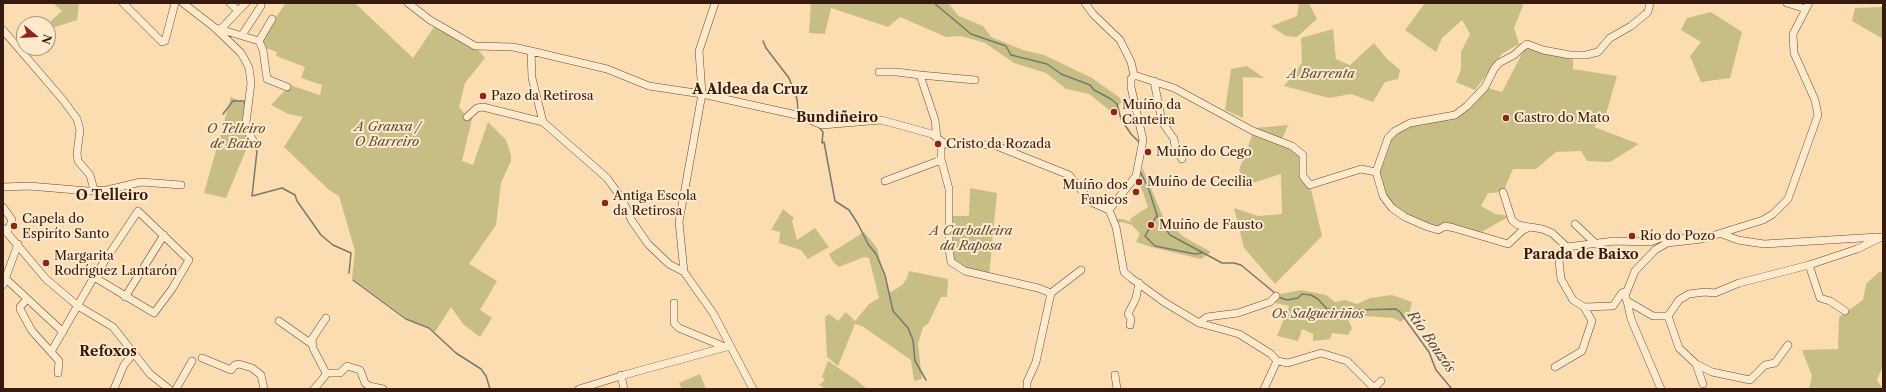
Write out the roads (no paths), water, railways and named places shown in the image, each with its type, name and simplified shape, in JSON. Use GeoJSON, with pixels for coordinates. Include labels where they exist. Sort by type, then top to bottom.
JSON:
{"type":"FeatureCollection","features":[{"type":"Feature","properties":{"kind":"street"},"geometry":{"type":"LineString","coordinates":[[123,3],[162,42],[165,41],[175,3]]}},
{"type":"Feature","properties":{"kind":"street"},"geometry":{"type":"LineString","coordinates":[[183,3],[218,28],[241,53],[248,68],[251,83],[246,123],[248,132],[254,142]]}},
{"type":"Feature","properties":{"kind":"street"},"geometry":{"type":"LineString","coordinates":[[230,3],[238,11]]}},
{"type":"Feature","properties":{"kind":"street"},"geometry":{"type":"LineString","coordinates":[[218,28],[246,3]]}},
{"type":"Feature","properties":{"kind":"street"},"geometry":{"type":"LineString","coordinates":[[408,3],[430,20],[475,46],[513,47],[607,69],[650,86],[702,94],[801,116],[822,125],[881,120],[932,134],[945,144],[994,145],[1069,175],[1091,202],[1109,210],[1116,227],[1124,272],[1164,302],[1199,323],[1239,334],[1271,354],[1277,361],[1288,363],[1321,353],[1347,361],[1375,388],[1381,380]]}},
{"type":"Feature","properties":{"kind":"street"},"geometry":{"type":"LineString","coordinates":[[684,272],[679,222],[702,94],[699,51],[715,3]]}},
{"type":"Feature","properties":{"kind":"street"},"geometry":{"type":"LineString","coordinates":[[1085,3],[1093,14],[1120,40],[1131,62],[1134,75],[1131,79],[1131,87],[1144,140],[1136,176],[1109,210]]}},
{"type":"Feature","properties":{"kind":"street"},"geometry":{"type":"LineString","coordinates":[[1530,227],[1523,230],[1508,244],[1445,226],[1438,230],[1405,217],[1392,208],[1383,196],[1376,172],[1388,138],[1394,131],[1410,123],[1455,115],[1467,106],[1485,87],[1494,69],[1499,63],[1514,55],[1527,44],[1543,50],[1570,55],[1586,55],[1598,52],[1610,38],[1630,26],[1648,12],[1650,3]]}},
{"type":"Feature","properties":{"kind":"street"},"geometry":{"type":"LineString","coordinates":[[1661,389],[1631,319],[1627,301],[1627,291],[1635,271],[1655,250],[1667,243],[1702,239],[1722,234],[1763,220],[1774,214],[1788,199],[1818,115],[1815,100],[1794,53],[1793,34],[1808,6],[1787,3]]}},
{"type":"Feature","properties":{"kind":"street"},"geometry":{"type":"LineString","coordinates":[[242,35],[261,6]]}},
{"type":"Feature","properties":{"kind":"street"},"geometry":{"type":"LineString","coordinates":[[259,41],[272,19]]}},
{"type":"Feature","properties":{"kind":"street"},"geometry":{"type":"LineString","coordinates":[[218,28],[259,41],[263,50],[267,79],[287,87]]}},
{"type":"Feature","properties":{"kind":"street"},"geometry":{"type":"LineString","coordinates":[[3,30],[63,100],[77,119],[80,130],[77,153],[78,161],[90,175],[94,190]]}},
{"type":"Feature","properties":{"kind":"street"},"geometry":{"type":"LineString","coordinates":[[530,51],[532,78],[543,122]]}},
{"type":"Feature","properties":{"kind":"street"},"geometry":{"type":"LineString","coordinates":[[879,72],[896,72],[920,76],[925,74],[975,80]]}},
{"type":"Feature","properties":{"kind":"street"},"geometry":{"type":"LineString","coordinates":[[1134,75],[1174,88],[1253,131],[1292,146],[1303,156],[1303,176],[1310,185],[1361,169],[1376,172]]}},
{"type":"Feature","properties":{"kind":"street"},"geometry":{"type":"LineString","coordinates":[[920,76],[935,120],[937,138],[941,146],[942,160],[949,189],[949,249],[951,262],[965,271],[1038,288],[1051,294]]}},
{"type":"Feature","properties":{"kind":"street"},"geometry":{"type":"LineString","coordinates":[[1154,81],[1162,122],[1174,138],[1175,147],[1182,159]]}},
{"type":"Feature","properties":{"kind":"street"},"geometry":{"type":"LineString","coordinates":[[467,117],[477,108],[483,108],[543,122],[607,178],[622,199],[632,221],[648,244],[669,264],[684,272],[713,313],[728,346],[753,389]]}},
{"type":"Feature","properties":{"kind":"street"},"geometry":{"type":"LineString","coordinates":[[885,181],[942,160]]}},
{"type":"Feature","properties":{"kind":"street"},"geometry":{"type":"LineString","coordinates":[[3,187],[29,186],[107,190],[141,182],[181,185]]}},
{"type":"Feature","properties":{"kind":"street"},"geometry":{"type":"LineString","coordinates":[[1503,192],[1512,220],[1518,225],[1542,229],[1552,233],[1567,248]]}},
{"type":"Feature","properties":{"kind":"street"},"geometry":{"type":"LineString","coordinates":[[3,207],[12,220],[5,230],[46,278],[78,306],[113,327],[150,374],[169,389]]}},
{"type":"Feature","properties":{"kind":"street"},"geometry":{"type":"LineString","coordinates":[[51,352],[94,277],[138,210],[189,260],[172,289],[154,313],[125,297],[94,277]]}},
{"type":"Feature","properties":{"kind":"street"},"geometry":{"type":"LineString","coordinates":[[1575,224],[1596,244]]}},
{"type":"Feature","properties":{"kind":"street"},"geometry":{"type":"LineString","coordinates":[[1722,234],[1738,240],[1764,244],[1883,237]]}},
{"type":"Feature","properties":{"kind":"street"},"geometry":{"type":"LineString","coordinates":[[125,297],[164,235]]}},
{"type":"Feature","properties":{"kind":"street"},"geometry":{"type":"LineString","coordinates":[[1567,248],[1614,241],[1650,242],[1661,238],[1679,237],[1689,240]]}},
{"type":"Feature","properties":{"kind":"street"},"geometry":{"type":"LineString","coordinates":[[1668,316],[1679,300],[1689,294],[1705,292],[1715,293],[1739,283],[1809,265],[1857,249],[1883,237]]}},
{"type":"Feature","properties":{"kind":"street"},"geometry":{"type":"LineString","coordinates":[[18,244],[4,282],[27,299],[63,332]]}},
{"type":"Feature","properties":{"kind":"street"},"geometry":{"type":"LineString","coordinates":[[1556,367],[1582,351],[1592,322],[1584,307],[1573,300],[1561,279],[1559,261],[1567,248]]}},
{"type":"Feature","properties":{"kind":"street"},"geometry":{"type":"LineString","coordinates":[[14,253],[22,251]]}},
{"type":"Feature","properties":{"kind":"street"},"geometry":{"type":"LineString","coordinates":[[1809,265],[1820,298],[1830,301],[1845,311]]}},
{"type":"Feature","properties":{"kind":"street"},"geometry":{"type":"LineString","coordinates":[[1027,389],[1027,382],[1036,362],[1051,294],[1081,270]]}},
{"type":"Feature","properties":{"kind":"street"},"geometry":{"type":"LineString","coordinates":[[1130,325],[1131,319],[1128,314],[1136,298],[1139,283]]}},
{"type":"Feature","properties":{"kind":"street"},"geometry":{"type":"LineString","coordinates":[[1584,307],[1613,306],[1622,293],[1627,291]]}},
{"type":"Feature","properties":{"kind":"street"},"geometry":{"type":"LineString","coordinates":[[1199,323],[1208,317],[1238,313],[1270,302],[1276,296]]}},
{"type":"Feature","properties":{"kind":"street"},"geometry":{"type":"LineString","coordinates":[[27,299],[20,309],[32,331],[59,362],[58,373]]}},
{"type":"Feature","properties":{"kind":"street"},"geometry":{"type":"LineString","coordinates":[[1627,301],[1653,316],[1668,316]]}},
{"type":"Feature","properties":{"kind":"street"},"geometry":{"type":"LineString","coordinates":[[674,303],[674,323],[679,328],[728,346]]}},
{"type":"Feature","properties":{"kind":"street"},"geometry":{"type":"LineString","coordinates":[[1668,316],[1679,348],[1696,364],[1712,372],[1750,380],[1765,365],[1776,362],[1788,346]]}},
{"type":"Feature","properties":{"kind":"street"},"geometry":{"type":"LineString","coordinates":[[326,318],[312,339],[326,373]]}},
{"type":"Feature","properties":{"kind":"street"},"geometry":{"type":"LineString","coordinates":[[279,321],[313,344]]}},
{"type":"Feature","properties":{"kind":"street"},"geometry":{"type":"LineString","coordinates":[[579,389],[621,375],[728,346]]}},
{"type":"Feature","properties":{"kind":"street"},"geometry":{"type":"LineString","coordinates":[[114,389],[124,365],[133,354]]}},
{"type":"Feature","properties":{"kind":"street"},"geometry":{"type":"LineString","coordinates":[[202,358],[231,370],[235,365],[239,364],[252,368],[261,375],[264,389]]}},
{"type":"Feature","properties":{"kind":"street"},"geometry":{"type":"LineString","coordinates":[[176,389],[192,361]]}},
{"type":"Feature","properties":{"kind":"street"},"geometry":{"type":"LineString","coordinates":[[1264,389],[1277,361]]}},
{"type":"Feature","properties":{"kind":"street"},"geometry":{"type":"LineString","coordinates":[[1696,364],[1703,384]]}},
{"type":"Feature","properties":{"kind":"street"},"geometry":{"type":"LineString","coordinates":[[326,373],[340,373],[347,366],[360,370],[365,383],[369,386],[383,389]]}},
{"type":"Feature","properties":{"kind":"street"},"geometry":{"type":"LineString","coordinates":[[314,389],[326,373]]}},
{"type":"Feature","properties":{"kind":"street"},"geometry":{"type":"LineString","coordinates":[[621,375],[624,389]]}},
{"type":"Feature","properties":{"kind":"street"},"geometry":{"type":"LineString","coordinates":[[1115,375],[1117,389]]}},
{"type":"Feature","properties":{"kind":"waterway","name":"Río Bouzós"},"geometry":{"type":"LineString","coordinates":[[934,3],[971,34],[1006,46],[1011,55],[1047,64],[1061,74],[1090,85],[1094,90],[1111,99],[1117,104],[1121,119],[1131,134],[1140,143]]}},
{"type":"Feature","properties":{"kind":"waterway"},"geometry":{"type":"LineString","coordinates":[[763,41],[766,48],[789,78],[797,99],[798,111]]}},
{"type":"Feature","properties":{"kind":"waterway"},"geometry":{"type":"LineString","coordinates":[[223,114],[233,101],[244,101],[245,106]]}},
{"type":"Feature","properties":{"kind":"waterway"},"geometry":{"type":"LineString","coordinates":[[818,126],[823,132],[822,143],[824,142],[835,201],[849,210],[868,244],[876,254],[885,275],[893,311],[908,328],[913,340],[915,361],[926,380]]}},
{"type":"Feature","properties":{"kind":"waterway"},"geometry":{"type":"LineString","coordinates":[[253,144],[257,151],[252,196],[282,188],[295,195],[297,201],[321,235],[333,245],[351,253],[349,273]]}},
{"type":"Feature","properties":{"kind":"waterway","name":"Río Bouzós"},"geometry":{"type":"LineString","coordinates":[[1140,171],[1149,190],[1158,218],[1170,235],[1222,263],[1234,263],[1241,265],[1276,294]]}},
{"type":"Feature","properties":{"kind":"waterway"},"geometry":{"type":"LineString","coordinates":[[1152,223],[1156,217]]}},
{"type":"Feature","properties":{"kind":"waterway"},"geometry":{"type":"LineString","coordinates":[[1149,229],[1145,236],[1155,246],[1195,254],[1202,253]]}},
{"type":"Feature","properties":{"kind":"waterway"},"geometry":{"type":"LineString","coordinates":[[353,280],[406,319],[429,328],[456,353],[481,369],[486,376],[490,389]]}},
{"type":"Feature","properties":{"kind":"waterway","name":"Río Bouzós"},"geometry":{"type":"LineString","coordinates":[[1278,297],[1287,300],[1298,298],[1302,294],[1311,295],[1318,299],[1327,309],[1352,311],[1396,309],[1400,312],[1429,352],[1436,370],[1452,389]]}},
{"type":"Feature","properties":{"kind":"place","name":"Pazo da Retirosa"},"geometry":{"type":"Point","coordinates":[483,96]}},
{"type":"Feature","properties":{"kind":"place","name":"Muíño da Canteira"},"geometry":{"type":"Point","coordinates":[1114,112]}},
{"type":"Feature","properties":{"kind":"place","name":"Castro do Mato"},"geometry":{"type":"Point","coordinates":[1506,118]}},
{"type":"Feature","properties":{"kind":"place","name":"Cristo da Rozada"},"geometry":{"type":"Point","coordinates":[938,144]}},
{"type":"Feature","properties":{"kind":"place","name":"Muíño do Cego"},"geometry":{"type":"Point","coordinates":[1148,152]}},
{"type":"Feature","properties":{"kind":"place","name":"Muíño de Cecilia"},"geometry":{"type":"Point","coordinates":[1139,182]}},
{"type":"Feature","properties":{"kind":"place","name":"Muíño dos Fanicos"},"geometry":{"type":"Point","coordinates":[1136,192]}},
{"type":"Feature","properties":{"kind":"place","name":"Antiga Escola da Retirosa"},"geometry":{"type":"Point","coordinates":[605,203]}},
{"type":"Feature","properties":{"kind":"place","name":"Muíño de Fausto"},"geometry":{"type":"Point","coordinates":[1151,225]}},
{"type":"Feature","properties":{"kind":"place","name":"Capela do Espiríto Santo"},"geometry":{"type":"Point","coordinates":[14,226]}},
{"type":"Feature","properties":{"kind":"place","name":"Río do Pozo"},"geometry":{"type":"Point","coordinates":[1632,236]}},
{"type":"Feature","properties":{"kind":"place","name":"Margarita Rodríguez Lantarón"},"geometry":{"type":"Point","coordinates":[46,263]}},
{"type":"Feature","properties":{"kind":"district","name":"A Aldea da Cruz"},"geometry":{"type":"Point","coordinates":[750,90]}},
{"type":"Feature","properties":{"kind":"district","name":"Bundiñeiro"},"geometry":{"type":"Point","coordinates":[837,118]}},
{"type":"Feature","properties":{"kind":"district","name":"O Telleiro"},"geometry":{"type":"Point","coordinates":[112,196]}},
{"type":"Feature","properties":{"kind":"district","name":"Parada de Baixo"},"geometry":{"type":"Point","coordinates":[1581,255]}},
{"type":"Feature","properties":{"kind":"district","name":"Refoxos"},"geometry":{"type":"Point","coordinates":[108,352]}},
{"type":"Feature","properties":{"kind":"park label","name":"A Barrenta"},"geometry":{"type":"Point","coordinates":[1321,74]}},
{"type":"Feature","properties":{"kind":"park label","name":"A Granxa / O Barreiro"},"geometry":{"type":"Point","coordinates":[387,134]}},
{"type":"Feature","properties":{"kind":"park label","name":"O Telleiro de Baixo"},"geometry":{"type":"Point","coordinates":[236,136]}},
{"type":"Feature","properties":{"kind":"park label","name":"A Carballeira da Raposa"},"geometry":{"type":"Point","coordinates":[971,238]}},
{"type":"Feature","properties":{"kind":"park label","name":"Os Salgueiriños"},"geometry":{"type":"Point","coordinates":[1318,314]}}]}
